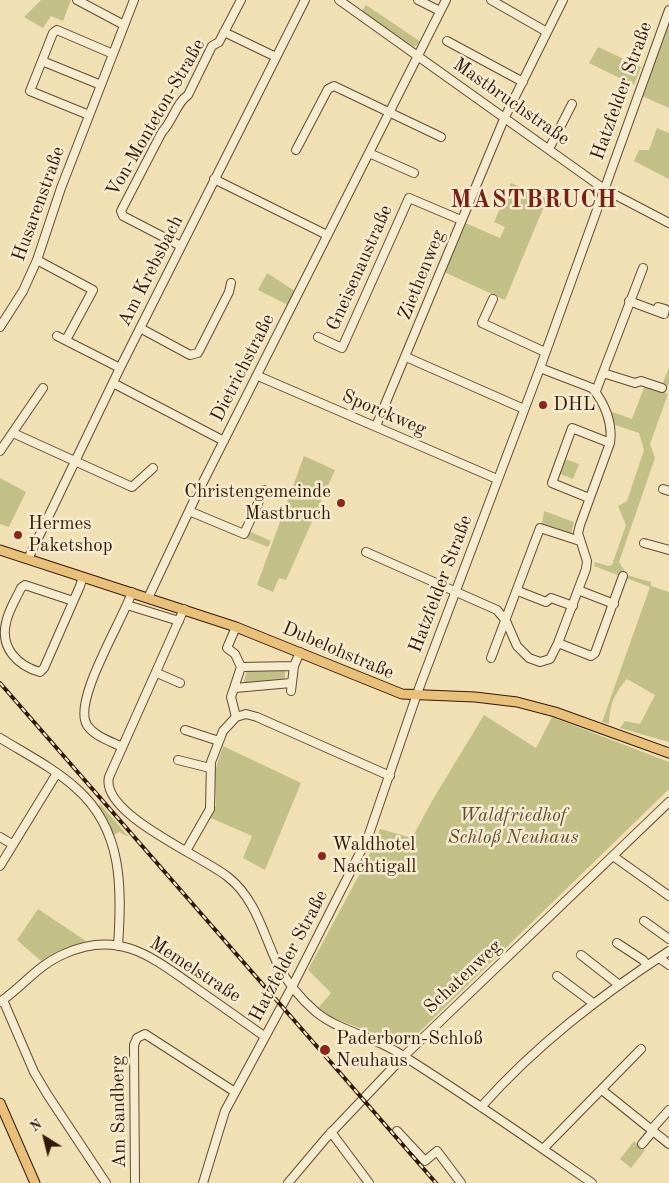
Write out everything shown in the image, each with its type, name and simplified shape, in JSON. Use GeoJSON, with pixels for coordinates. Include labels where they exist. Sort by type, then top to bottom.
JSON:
{"type":"FeatureCollection","features":[{"type":"Feature","properties":{"kind":"main road","name":"Dubelohstraße"},"geometry":{"type":"LineString","coordinates":[[0,550],[236,627],[397,693],[474,697],[518,702],[555,712],[669,753]]}},
{"type":"Feature","properties":{"kind":"main road"},"geometry":{"type":"LineString","coordinates":[[0,1104],[35,1183]]}},
{"type":"Feature","properties":{"kind":"street"},"geometry":{"type":"LineString","coordinates":[[77,0],[124,25]]}},
{"type":"Feature","properties":{"kind":"street","name":"Husarenstraße"},"geometry":{"type":"LineString","coordinates":[[0,327],[23,291],[36,260],[89,115],[134,0]]}},
{"type":"Feature","properties":{"kind":"street","name":"Von-Monteton-Straße"},"geometry":{"type":"LineString","coordinates":[[181,246],[123,216],[121,211],[162,132],[170,124],[183,98],[188,94],[212,46],[220,42],[241,0]]}},
{"type":"Feature","properties":{"kind":"street","name":"Am Krebsbach"},"geometry":{"type":"LineString","coordinates":[[28,559],[120,368],[306,0]]}},
{"type":"Feature","properties":{"kind":"street","name":"Mastbruchstraße"},"geometry":{"type":"LineString","coordinates":[[339,0],[604,190],[669,223]]}},
{"type":"Feature","properties":{"kind":"street"},"geometry":{"type":"LineString","coordinates":[[418,0],[440,11]]}},
{"type":"Feature","properties":{"kind":"street","name":"Dietrichstraße"},"geometry":{"type":"LineString","coordinates":[[148,598],[224,441],[446,0]]}},
{"type":"Feature","properties":{"kind":"street"},"geometry":{"type":"LineString","coordinates":[[491,0],[547,32]]}},
{"type":"Feature","properties":{"kind":"street","name":"Ziethenweg"},"geometry":{"type":"LineString","coordinates":[[376,426],[504,119],[563,0]]}},
{"type":"Feature","properties":{"kind":"street","name":"Hatzfelder Straße"},"geometry":{"type":"LineString","coordinates":[[203,1183],[219,1126],[235,1092],[358,860],[390,776],[416,694],[540,368],[669,10]]}},
{"type":"Feature","properties":{"kind":"street"},"geometry":{"type":"LineString","coordinates":[[89,115],[30,91],[53,33],[57,30],[113,54]]}},
{"type":"Feature","properties":{"kind":"street","name":"Von-Monteton-Straße"},"geometry":{"type":"LineString","coordinates":[[224,32],[276,57]]}},
{"type":"Feature","properties":{"kind":"street"},"geometry":{"type":"LineString","coordinates":[[447,41],[523,82]]}},
{"type":"Feature","properties":{"kind":"street"},"geometry":{"type":"LineString","coordinates":[[42,61],[101,85]]}},
{"type":"Feature","properties":{"kind":"street"},"geometry":{"type":"LineString","coordinates":[[296,150],[328,88],[334,86],[441,137]]}},
{"type":"Feature","properties":{"kind":"street"},"geometry":{"type":"LineString","coordinates":[[549,149],[572,104]]}},
{"type":"Feature","properties":{"kind":"street"},"geometry":{"type":"LineString","coordinates":[[369,153],[414,173]]}},
{"type":"Feature","properties":{"kind":"street"},"geometry":{"type":"LineString","coordinates":[[214,179],[327,235]]}},
{"type":"Feature","properties":{"kind":"street","name":"Gneisenaustraße"},"geometry":{"type":"LineString","coordinates":[[318,337],[345,349],[409,198],[462,220]]}},
{"type":"Feature","properties":{"kind":"street"},"geometry":{"type":"LineString","coordinates":[[36,260],[93,290],[66,340]]}},
{"type":"Feature","properties":{"kind":"street"},"geometry":{"type":"LineString","coordinates":[[596,391],[643,268]]}},
{"type":"Feature","properties":{"kind":"street"},"geometry":{"type":"LineString","coordinates":[[140,328],[190,355],[198,353],[229,292],[231,283]]}},
{"type":"Feature","properties":{"kind":"street"},"geometry":{"type":"LineString","coordinates":[[479,332],[493,300]]}},
{"type":"Feature","properties":{"kind":"street"},"geometry":{"type":"LineString","coordinates":[[629,301],[656,311],[658,306],[667,310]]}},
{"type":"Feature","properties":{"kind":"street"},"geometry":{"type":"LineString","coordinates":[[482,323],[545,352]]}},
{"type":"Feature","properties":{"kind":"street"},"geometry":{"type":"LineString","coordinates":[[57,336],[120,368]]}},
{"type":"Feature","properties":{"kind":"street"},"geometry":{"type":"LineString","coordinates":[[406,357],[524,409]]}},
{"type":"Feature","properties":{"kind":"street"},"geometry":{"type":"LineString","coordinates":[[366,552],[497,610],[506,620],[517,646],[533,660],[540,662],[550,659],[572,606],[587,561],[578,533],[610,443],[611,427],[596,391],[589,385],[540,368]]}},
{"type":"Feature","properties":{"kind":"street"},"geometry":{"type":"LineString","coordinates":[[603,373],[635,383],[641,381],[662,388]]}},
{"type":"Feature","properties":{"kind":"street","name":"Sporckweg"},"geometry":{"type":"LineString","coordinates":[[258,376],[497,479]]}},
{"type":"Feature","properties":{"kind":"street"},"geometry":{"type":"LineString","coordinates":[[113,383],[224,441]]}},
{"type":"Feature","properties":{"kind":"street"},"geometry":{"type":"LineString","coordinates":[[0,451],[43,388]]}},
{"type":"Feature","properties":{"kind":"street"},"geometry":{"type":"LineString","coordinates":[[589,498],[552,483],[572,428],[610,443]]}},
{"type":"Feature","properties":{"kind":"street"},"geometry":{"type":"LineString","coordinates":[[13,433],[132,487],[153,468]]}},
{"type":"Feature","properties":{"kind":"street"},"geometry":{"type":"LineString","coordinates":[[189,512],[244,534],[264,490]]}},
{"type":"Feature","properties":{"kind":"street"},"geometry":{"type":"LineString","coordinates":[[491,658],[518,591],[540,528],[580,541]]}},
{"type":"Feature","properties":{"kind":"street"},"geometry":{"type":"LineString","coordinates":[[644,543],[669,550]]}},
{"type":"Feature","properties":{"kind":"street"},"geometry":{"type":"LineString","coordinates":[[558,643],[591,656],[595,653],[623,576]]}},
{"type":"Feature","properties":{"kind":"street"},"geometry":{"type":"LineString","coordinates":[[73,601],[25,585],[21,588],[3,624],[11,654],[18,663],[40,672],[44,668],[73,601],[83,577]]}},
{"type":"Feature","properties":{"kind":"street"},"geometry":{"type":"LineString","coordinates":[[578,590],[614,604]]}},
{"type":"Feature","properties":{"kind":"street"},"geometry":{"type":"LineString","coordinates":[[518,591],[546,602],[551,598],[572,606]]}},
{"type":"Feature","properties":{"kind":"street"},"geometry":{"type":"LineString","coordinates":[[122,747],[90,730],[83,714],[84,702],[132,592]]}},
{"type":"Feature","properties":{"kind":"street"},"geometry":{"type":"LineString","coordinates":[[127,605],[179,621]]}},
{"type":"Feature","properties":{"kind":"street"},"geometry":{"type":"LineString","coordinates":[[184,609],[109,777],[108,790],[129,815],[228,876],[245,897],[260,921],[278,966],[292,986],[316,1012],[328,1020],[398,1052],[592,1183]]}},
{"type":"Feature","properties":{"kind":"street"},"geometry":{"type":"LineString","coordinates":[[236,627],[227,648],[235,654],[241,667],[231,696],[236,717]]}},
{"type":"Feature","properties":{"kind":"street"},"geometry":{"type":"LineString","coordinates":[[235,688],[291,687],[294,666],[300,652]]}},
{"type":"Feature","properties":{"kind":"street"},"geometry":{"type":"LineString","coordinates":[[241,667],[294,666]]}},
{"type":"Feature","properties":{"kind":"street"},"geometry":{"type":"LineString","coordinates":[[157,673],[180,684]]}},
{"type":"Feature","properties":{"kind":"street"},"geometry":{"type":"LineString","coordinates":[[186,851],[210,809],[210,768],[219,741],[228,723],[236,717],[246,714],[257,717],[390,776]]}},
{"type":"Feature","properties":{"kind":"street"},"geometry":{"type":"LineString","coordinates":[[185,730],[219,741]]}},
{"type":"Feature","properties":{"kind":"street"},"geometry":{"type":"LineString","coordinates":[[0,738],[57,773],[82,793],[104,821],[111,836],[119,888],[118,946]]}},
{"type":"Feature","properties":{"kind":"street"},"geometry":{"type":"LineString","coordinates":[[178,760],[210,768]]}},
{"type":"Feature","properties":{"kind":"street"},"geometry":{"type":"LineString","coordinates":[[0,866],[57,773]]}},
{"type":"Feature","properties":{"kind":"street","name":"Schatenweg"},"geometry":{"type":"LineString","coordinates":[[288,1183],[331,1132],[403,1057],[669,802]]}},
{"type":"Feature","properties":{"kind":"street"},"geometry":{"type":"LineString","coordinates":[[0,837],[12,844]]}},
{"type":"Feature","properties":{"kind":"street"},"geometry":{"type":"LineString","coordinates":[[613,856],[669,896]]}},
{"type":"Feature","properties":{"kind":"street"},"geometry":{"type":"LineString","coordinates":[[644,921],[669,938]]}},
{"type":"Feature","properties":{"kind":"street"},"geometry":{"type":"LineString","coordinates":[[617,943],[643,960],[647,966]]}},
{"type":"Feature","properties":{"kind":"street","name":"Memelstraße"},"geometry":{"type":"LineString","coordinates":[[2,1001],[30,976],[65,953],[87,946],[118,946],[151,956],[264,1036]]}},
{"type":"Feature","properties":{"kind":"street"},"geometry":{"type":"LineString","coordinates":[[482,1107],[509,1076],[593,1002],[669,952]]}},
{"type":"Feature","properties":{"kind":"street"},"geometry":{"type":"LineString","coordinates":[[581,955],[618,984]]}},
{"type":"Feature","properties":{"kind":"street"},"geometry":{"type":"LineString","coordinates":[[659,958],[669,965]]}},
{"type":"Feature","properties":{"kind":"street"},"geometry":{"type":"LineString","coordinates":[[557,976],[593,1002]]}},
{"type":"Feature","properties":{"kind":"street"},"geometry":{"type":"LineString","coordinates":[[2,1001],[47,1094],[106,1183]]}},
{"type":"Feature","properties":{"kind":"street","name":"Am Sandberg"},"geometry":{"type":"LineString","coordinates":[[135,1183],[134,1045],[137,1038],[145,1034],[235,1092]]}},
{"type":"Feature","properties":{"kind":"street"},"geometry":{"type":"LineString","coordinates":[[543,1149],[640,1049]]}},
{"type":"Feature","properties":{"kind":"street"},"geometry":{"type":"LineString","coordinates":[[602,1090],[669,1144]]}},
{"type":"Feature","properties":{"kind":"street"},"geometry":{"type":"LineString","coordinates":[[642,1144],[669,1110]]}},
{"type":"Feature","properties":{"kind":"street"},"geometry":{"type":"LineString","coordinates":[[397,1131],[425,1161],[437,1151],[461,1183]]}},
{"type":"Feature","properties":{"kind":"street"},"geometry":{"type":"LineString","coordinates":[[331,1132],[367,1182]]}},
{"type":"Feature","properties":{"kind":"green space"},"geometry":{"type":"Polygon","coordinates":[[[41,0],[71,0],[63,21],[51,16],[43,28],[24,17],[41,0]]]}},
{"type":"Feature","properties":{"kind":"green space"},"geometry":{"type":"Polygon","coordinates":[[[366,5],[421,42],[414,47],[361,12],[366,5]]]}},
{"type":"Feature","properties":{"kind":"green space"},"geometry":{"type":"Polygon","coordinates":[[[669,22],[669,108],[642,96],[669,22]]]}},
{"type":"Feature","properties":{"kind":"green space"},"geometry":{"type":"Polygon","coordinates":[[[598,47],[641,67],[634,85],[589,63],[598,47]]]}},
{"type":"Feature","properties":{"kind":"green space"},"geometry":{"type":"Polygon","coordinates":[[[657,128],[669,133],[669,179],[634,161],[639,150],[649,150],[657,128]]]}},
{"type":"Feature","properties":{"kind":"green space"},"geometry":{"type":"Polygon","coordinates":[[[511,183],[547,199],[505,300],[444,272],[465,223],[500,238],[505,227],[494,222],[511,183]]]}},
{"type":"Feature","properties":{"kind":"green space"},"geometry":{"type":"Polygon","coordinates":[[[267,273],[295,291],[288,305],[258,290],[267,273]]]}},
{"type":"Feature","properties":{"kind":"green space"},"geometry":{"type":"Polygon","coordinates":[[[669,367],[669,382],[665,393],[668,394],[650,444],[655,458],[619,562],[627,575],[651,582],[651,586],[669,592],[669,742],[620,728],[625,721],[640,724],[655,695],[627,679],[614,700],[610,711],[609,724],[602,722],[650,587],[594,566],[595,562],[608,566],[612,565],[626,525],[618,506],[627,501],[644,450],[639,433],[615,425],[610,411],[632,419],[645,385],[660,391],[669,367]]]}},
{"type":"Feature","properties":{"kind":"green space"},"geometry":{"type":"Polygon","coordinates":[[[304,456],[335,470],[286,580],[279,578],[273,592],[257,585],[304,456]]]}},
{"type":"Feature","properties":{"kind":"green space"},"geometry":{"type":"Polygon","coordinates":[[[565,459],[579,464],[573,479],[560,474],[565,459]]]}},
{"type":"Feature","properties":{"kind":"green space"},"geometry":{"type":"Polygon","coordinates":[[[0,478],[26,492],[9,527],[0,524],[0,478]]]}},
{"type":"Feature","properties":{"kind":"green space"},"geometry":{"type":"Polygon","coordinates":[[[544,511],[574,522],[571,534],[542,524],[544,511]]]}},
{"type":"Feature","properties":{"kind":"green space"},"geometry":{"type":"Polygon","coordinates":[[[249,531],[271,541],[268,547],[246,538],[249,531]]]}},
{"type":"Feature","properties":{"kind":"green space"},"geometry":{"type":"Polygon","coordinates":[[[285,669],[285,683],[243,685],[247,670],[285,669]]]}},
{"type":"Feature","properties":{"kind":"green space","name":"Waldfriedhof Schloß Neuhaus"},"geometry":{"type":"Polygon","coordinates":[[[484,715],[536,748],[552,717],[669,762],[669,789],[407,1044],[330,1017],[318,1008],[331,993],[308,970],[365,864],[380,829],[412,838],[484,715]]]}},
{"type":"Feature","properties":{"kind":"green space"},"geometry":{"type":"Polygon","coordinates":[[[223,746],[301,783],[265,870],[243,858],[252,836],[211,818],[216,805],[215,771],[223,746]]]}},
{"type":"Feature","properties":{"kind":"green space"},"geometry":{"type":"Polygon","coordinates":[[[100,804],[129,837],[119,832],[114,835],[98,806],[100,804]]]}},
{"type":"Feature","properties":{"kind":"green space"},"geometry":{"type":"Polygon","coordinates":[[[38,909],[86,941],[58,951],[41,961],[17,940],[38,909]]]}},
{"type":"Feature","properties":{"kind":"green space"},"geometry":{"type":"Polygon","coordinates":[[[634,1141],[645,1150],[631,1168],[620,1159],[634,1141]]]}},
{"type":"Feature","properties":{"kind":"railway"},"geometry":{"type":"LineString","coordinates":[[0,683],[436,1183]]}},
{"type":"Feature","properties":{"kind":"place","name":"DHL"},"geometry":{"type":"Point","coordinates":[543,405]}},
{"type":"Feature","properties":{"kind":"place","name":"Christengemeinde Mastbruch"},"geometry":{"type":"Point","coordinates":[341,503]}},
{"type":"Feature","properties":{"kind":"place","name":"Hermes Paketshop"},"geometry":{"type":"Point","coordinates":[18,535]}},
{"type":"Feature","properties":{"kind":"place","name":"Waldhotel Nachtigall"},"geometry":{"type":"Point","coordinates":[322,856]}},
{"type":"Feature","properties":{"kind":"place","name":"Paderborn-Schloß Neuhaus"},"geometry":{"type":"Point","coordinates":[325,1050]}},
{"type":"Feature","properties":{"kind":"district","name":"MASTBRUCH"},"geometry":{"type":"Point","coordinates":[534,201]}}]}
